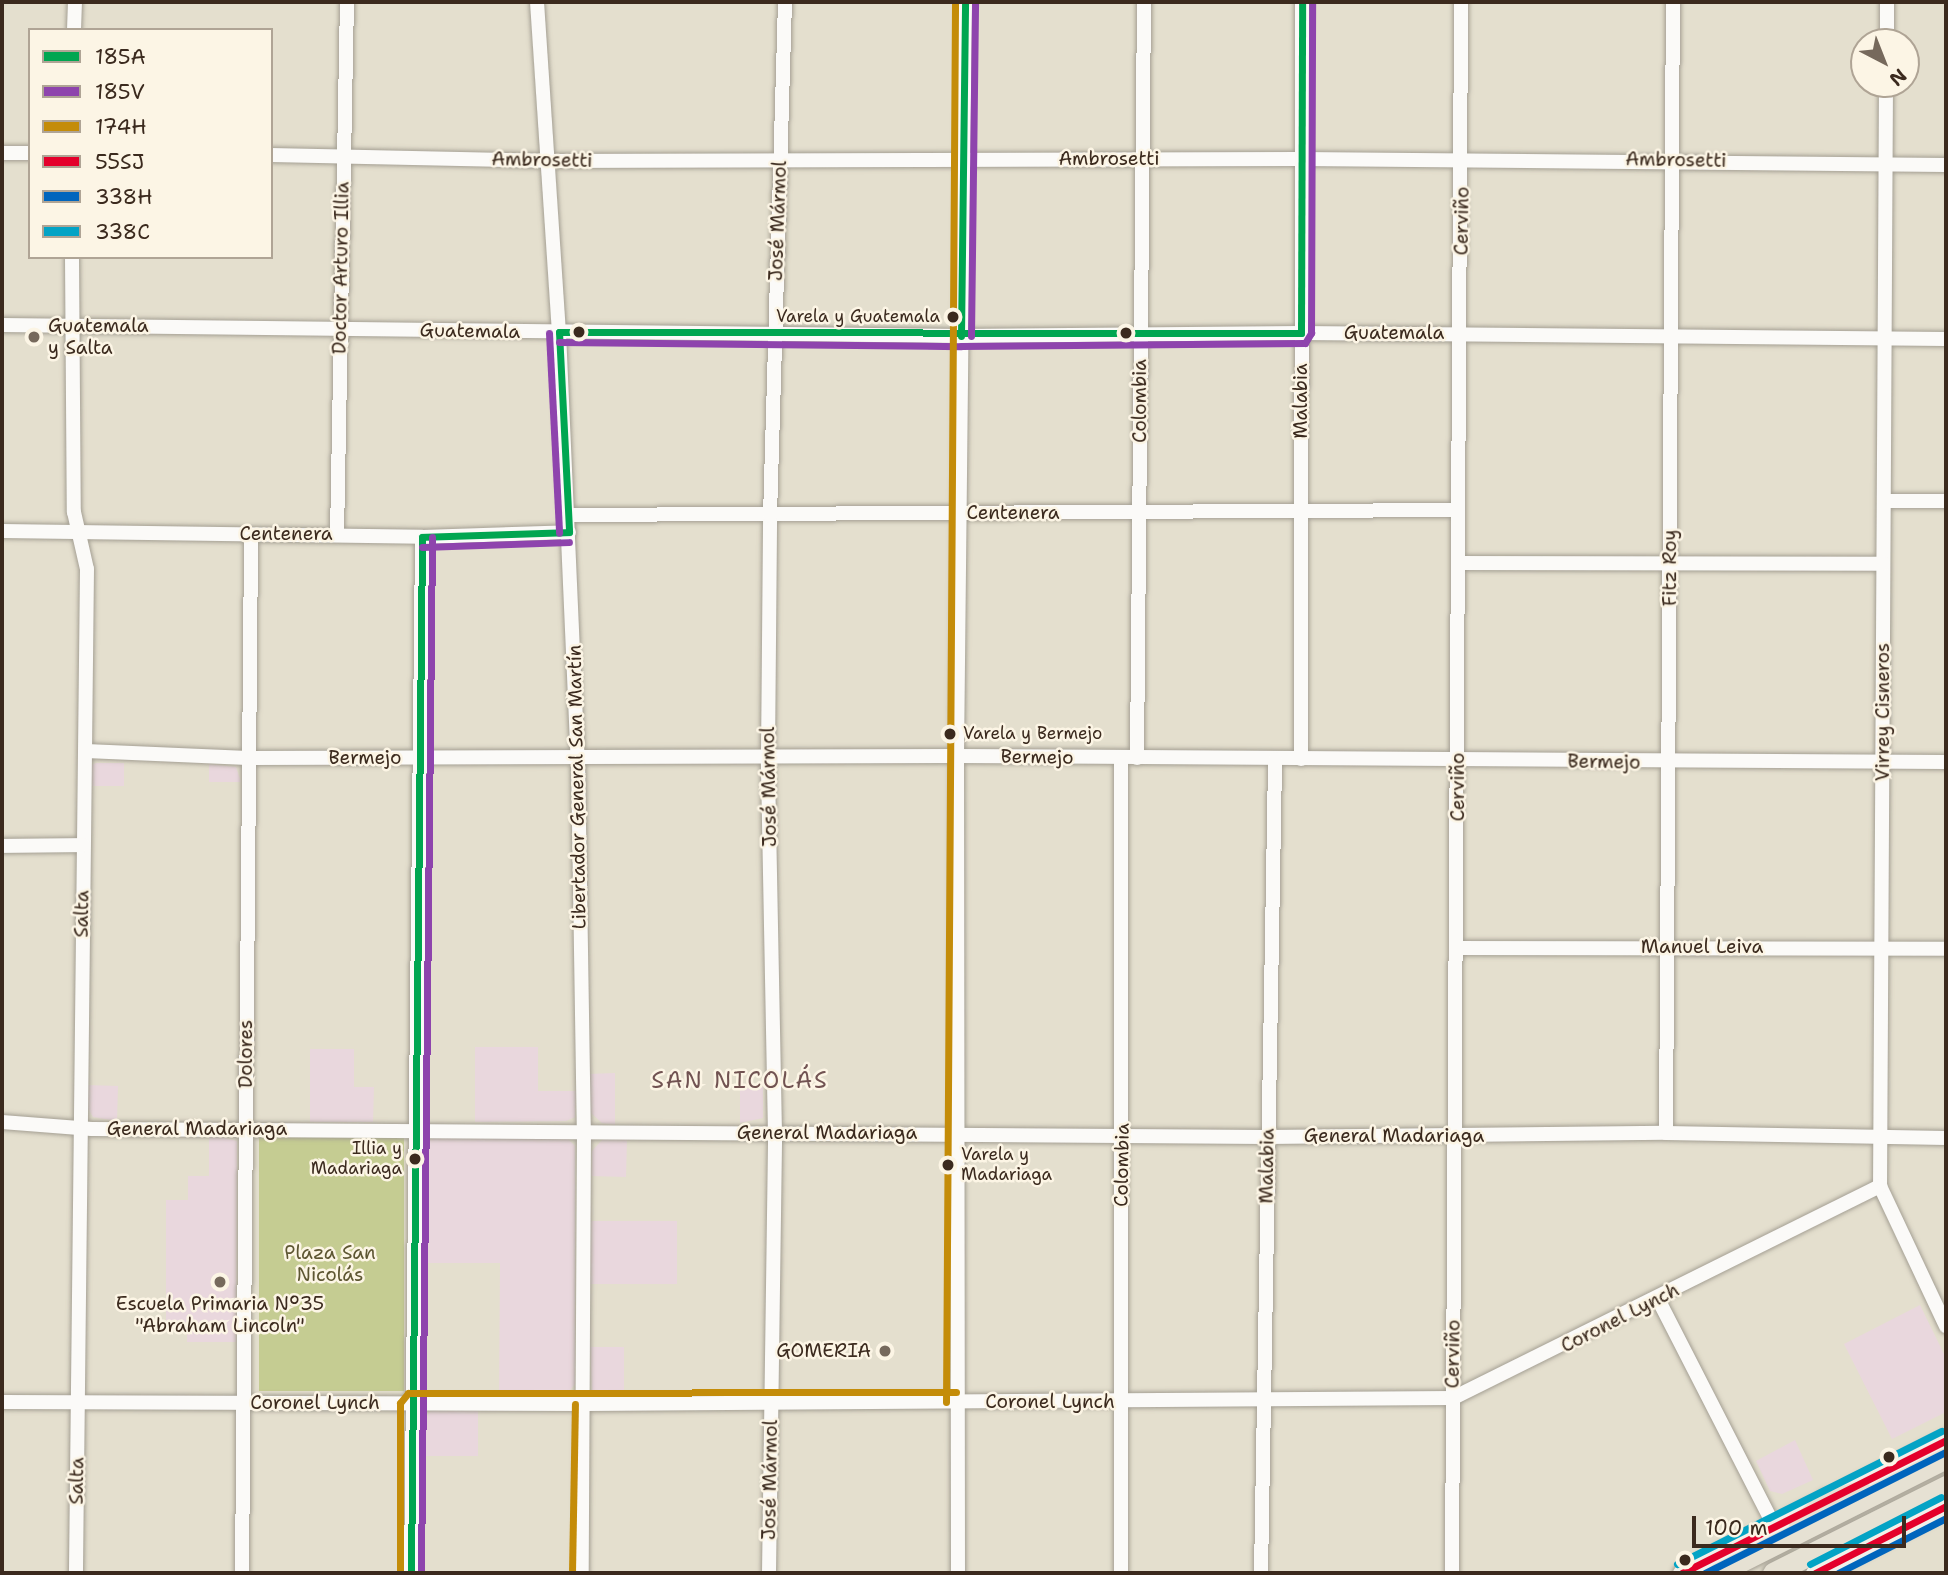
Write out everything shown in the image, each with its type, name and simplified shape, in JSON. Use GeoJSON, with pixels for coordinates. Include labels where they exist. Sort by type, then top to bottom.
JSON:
{"type":"FeatureCollection","features":[{"type":"Feature","properties":{"kind":"main road"},"geometry":{"type":"LineString","coordinates":[[1778,1534],[1901,1481],[1946,1458]]}},
{"type":"Feature","properties":{"kind":"main road"},"geometry":{"type":"LineString","coordinates":[[1718,1573],[1826,1500],[1901,1481]]}},
{"type":"Feature","properties":{"kind":"main road"},"geometry":{"type":"LineString","coordinates":[[1773,1573],[1832,1561],[1946,1486]]}},
{"type":"Feature","properties":{"kind":"street"},"geometry":{"type":"LineString","coordinates":[[74,28],[75,2]]}},
{"type":"Feature","properties":{"kind":"street","name":"Doctor Arturo Illia"},"geometry":{"type":"LineString","coordinates":[[337,534],[347,2]]}},
{"type":"Feature","properties":{"kind":"street","name":"Libertador General San Martín"},"geometry":{"type":"LineString","coordinates":[[537,2],[569,515],[578,759],[584,1132],[582,1573]]}},
{"type":"Feature","properties":{"kind":"street","name":"José Mármol"},"geometry":{"type":"LineString","coordinates":[[769,1573],[775,1134],[768,756],[770,516],[785,2]]}},
{"type":"Feature","properties":{"kind":"street"},"geometry":{"type":"LineString","coordinates":[[958,1573],[957,756],[965,2]]}},
{"type":"Feature","properties":{"kind":"street","name":"Colombia"},"geometry":{"type":"LineString","coordinates":[[1137,758],[1144,2]]}},
{"type":"Feature","properties":{"kind":"street","name":"Malabia"},"geometry":{"type":"LineString","coordinates":[[1301,759],[1302,2]]}},
{"type":"Feature","properties":{"kind":"street","name":"Cerviño"},"geometry":{"type":"LineString","coordinates":[[1452,1573],[1461,2]]}},
{"type":"Feature","properties":{"kind":"street","name":"Fitz Roy"},"geometry":{"type":"LineString","coordinates":[[1667,1133],[1670,160],[1673,2]]}},
{"type":"Feature","properties":{"kind":"street"},"geometry":{"type":"LineString","coordinates":[[1887,2],[1887,28]]}},
{"type":"Feature","properties":{"kind":"street","name":"Virrey Cisneros"},"geometry":{"type":"LineString","coordinates":[[1886,98],[1880,1186],[1946,1325]]}},
{"type":"Feature","properties":{"kind":"street"},"geometry":{"type":"LineString","coordinates":[[2,153],[28,153]]}},
{"type":"Feature","properties":{"kind":"street","name":"Ambrosetti"},"geometry":{"type":"LineString","coordinates":[[273,155],[547,161],[1462,159],[1946,165]]}},
{"type":"Feature","properties":{"kind":"street","name":"Salta"},"geometry":{"type":"LineString","coordinates":[[72,259],[73,495],[88,569],[78,1128],[76,1573]]}},
{"type":"Feature","properties":{"kind":"street","name":"Guatemala"},"geometry":{"type":"LineString","coordinates":[[2,325],[71,328],[961,336],[1670,334],[1946,339]]}},
{"type":"Feature","properties":{"kind":"street"},"geometry":{"type":"LineString","coordinates":[[1884,501],[1946,501]]}},
{"type":"Feature","properties":{"kind":"street","name":"Centenera"},"geometry":{"type":"LineString","coordinates":[[569,515],[770,516],[1301,509],[1458,510]]}},
{"type":"Feature","properties":{"kind":"street","name":"Centenera"},"geometry":{"type":"LineString","coordinates":[[2,531],[422,537],[569,532]]}},
{"type":"Feature","properties":{"kind":"street","name":"Dolores"},"geometry":{"type":"LineString","coordinates":[[242,1573],[251,535]]}},
{"type":"Feature","properties":{"kind":"street"},"geometry":{"type":"LineString","coordinates":[[411,1573],[422,537]]}},
{"type":"Feature","properties":{"kind":"street"},"geometry":{"type":"LineString","coordinates":[[1459,563],[1883,564]]}},
{"type":"Feature","properties":{"kind":"street","name":"Bermejo"},"geometry":{"type":"LineString","coordinates":[[86,751],[247,758],[957,756],[1668,763],[1946,762]]}},
{"type":"Feature","properties":{"kind":"street","name":"Colombia"},"geometry":{"type":"LineString","coordinates":[[1121,758],[1121,1573]]}},
{"type":"Feature","properties":{"kind":"street","name":"Malabia"},"geometry":{"type":"LineString","coordinates":[[1261,1573],[1275,759]]}},
{"type":"Feature","properties":{"kind":"street"},"geometry":{"type":"LineString","coordinates":[[2,846],[83,845]]}},
{"type":"Feature","properties":{"kind":"street","name":"Manuel Leiva"},"geometry":{"type":"LineString","coordinates":[[1457,948],[1946,948]]}},
{"type":"Feature","properties":{"kind":"street","name":"General Madariaga"},"geometry":{"type":"LineString","coordinates":[[2,1122],[78,1128],[245,1130],[1267,1136],[1667,1133],[1879,1139],[1946,1138]]}},
{"type":"Feature","properties":{"kind":"street","name":"Coronel Lynch"},"geometry":{"type":"LineString","coordinates":[[2,1402],[771,1404],[1263,1402],[1453,1398],[1658,1299],[1880,1186]]}},
{"type":"Feature","properties":{"kind":"street"},"geometry":{"type":"LineString","coordinates":[[1658,1299],[1778,1534],[1682,1573]]}},
{"type":"Feature","properties":{"kind":"street"},"geometry":{"type":"LineString","coordinates":[[1826,1500],[1946,1440]]}},
{"type":"Feature","properties":{"kind":"street"},"geometry":{"type":"LineString","coordinates":[[1815,1573],[1832,1561],[1946,1506]]}},
{"type":"Feature","properties":{"kind":"shaded area"},"geometry":{"type":"Polygon","coordinates":[[[124,763],[124,786],[90,786],[91,765],[124,763]]]}},
{"type":"Feature","properties":{"kind":"shaded area"},"geometry":{"type":"Polygon","coordinates":[[[209,764],[236,767],[241,782],[209,782],[209,764]]]}},
{"type":"Feature","properties":{"kind":"shaded area"},"geometry":{"type":"Polygon","coordinates":[[[475,1047],[538,1047],[538,1091],[576,1091],[575,1117],[566,1121],[475,1122],[475,1047]]]}},
{"type":"Feature","properties":{"kind":"shaded area"},"geometry":{"type":"Polygon","coordinates":[[[310,1049],[354,1049],[354,1087],[374,1087],[373,1122],[310,1122],[310,1049]]]}},
{"type":"Feature","properties":{"kind":"shaded area"},"geometry":{"type":"Polygon","coordinates":[[[615,1073],[615,1125],[602,1123],[590,1112],[588,1074],[615,1073]]]}},
{"type":"Feature","properties":{"kind":"shaded area"},"geometry":{"type":"Polygon","coordinates":[[[86,1085],[118,1086],[117,1121],[93,1117],[87,1107],[86,1085]]]}},
{"type":"Feature","properties":{"kind":"shaded area"},"geometry":{"type":"Polygon","coordinates":[[[763,1087],[763,1118],[740,1123],[740,1088],[763,1087]]]}},
{"type":"Feature","properties":{"kind":"shaded area"},"geometry":{"type":"Polygon","coordinates":[[[209,1134],[237,1141],[236,1342],[187,1342],[187,1324],[166,1324],[166,1200],[188,1200],[188,1176],[209,1176],[209,1134]]]}},
{"type":"Feature","properties":{"kind":"shaded area"},"geometry":{"type":"Polygon","coordinates":[[[434,1136],[566,1137],[575,1146],[575,1384],[567,1394],[499,1396],[500,1263],[421,1263],[422,1150],[434,1136]]]}},
{"type":"Feature","properties":{"kind":"shaded area"},"geometry":{"type":"Polygon","coordinates":[[[604,1138],[627,1139],[626,1177],[591,1176],[592,1151],[604,1138]]]}},
{"type":"Feature","properties":{"kind":"shaded area"},"geometry":{"type":"Polygon","coordinates":[[[589,1221],[677,1221],[677,1284],[589,1284],[589,1221]]]}},
{"type":"Feature","properties":{"kind":"shaded area"},"geometry":{"type":"Polygon","coordinates":[[[1920,1305],[1946,1358],[1946,1412],[1892,1439],[1844,1344],[1920,1305]]]}},
{"type":"Feature","properties":{"kind":"shaded area"},"geometry":{"type":"Polygon","coordinates":[[[590,1347],[624,1347],[624,1397],[599,1397],[592,1391],[590,1347]]]}},
{"type":"Feature","properties":{"kind":"shaded area"},"geometry":{"type":"Polygon","coordinates":[[[431,1411],[478,1411],[478,1456],[420,1456],[420,1425],[431,1411]]]}},
{"type":"Feature","properties":{"kind":"shaded area"},"geometry":{"type":"Polygon","coordinates":[[[1795,1440],[1813,1480],[1782,1494],[1770,1491],[1756,1461],[1795,1440]]]}},
{"type":"Feature","properties":{"kind":"green space","name":"Plaza San Nicolás"},"geometry":{"type":"Polygon","coordinates":[[[259,1135],[404,1135],[404,1391],[259,1391],[259,1135]]]}},
{"type":"Feature","properties":{"kind":"transit line","name":"174H"},"geometry":{"type":"LineString","coordinates":[[946,1402],[955,2]]}},
{"type":"Feature","properties":{"kind":"transit line","name":"185A"},"geometry":{"type":"LineString","coordinates":[[961,336],[965,2]]}},
{"type":"Feature","properties":{"kind":"transit line","name":"185V"},"geometry":{"type":"LineString","coordinates":[[971,336],[975,2]]}},
{"type":"Feature","properties":{"kind":"transit line","name":"185A"},"geometry":{"type":"LineString","coordinates":[[559,332],[1301,333],[1302,2]]}},
{"type":"Feature","properties":{"kind":"transit line","name":"185V"},"geometry":{"type":"LineString","coordinates":[[559,342],[961,346],[1305,343],[1311,333],[1312,2]]}},
{"type":"Feature","properties":{"kind":"transit line","name":"185A"},"geometry":{"type":"LineString","coordinates":[[559,332],[569,532]]}},
{"type":"Feature","properties":{"kind":"transit line","name":"185V"},"geometry":{"type":"LineString","coordinates":[[549,333],[559,533]]}},
{"type":"Feature","properties":{"kind":"transit line","name":"185A"},"geometry":{"type":"LineString","coordinates":[[422,537],[569,532]]}},
{"type":"Feature","properties":{"kind":"transit line","name":"185A"},"geometry":{"type":"LineString","coordinates":[[411,1573],[422,537]]}},
{"type":"Feature","properties":{"kind":"transit line","name":"185V"},"geometry":{"type":"LineString","coordinates":[[421,1573],[432,537]]}},
{"type":"Feature","properties":{"kind":"transit line","name":"185V"},"geometry":{"type":"LineString","coordinates":[[422,547],[569,542]]}},
{"type":"Feature","properties":{"kind":"transit line","name":"174H"},"geometry":{"type":"LineString","coordinates":[[400,1573],[400,1403],[408,1393],[956,1392]]}},
{"type":"Feature","properties":{"kind":"transit line","name":"174H"},"geometry":{"type":"LineString","coordinates":[[572,1573],[575,1404]]}},
{"type":"Feature","properties":{"kind":"transit line","name":"338C"},"geometry":{"type":"LineString","coordinates":[[1677,1564],[1941,1431]]}},
{"type":"Feature","properties":{"kind":"transit line","name":"55SJ"},"geometry":{"type":"LineString","coordinates":[[1682,1573],[1946,1440]]}},
{"type":"Feature","properties":{"kind":"transit line","name":"338H"},"geometry":{"type":"LineString","coordinates":[[1705,1573],[1946,1452]]}},
{"type":"Feature","properties":{"kind":"transit line","name":"338C"},"geometry":{"type":"LineString","coordinates":[[1810,1564],[1941,1497]]}},
{"type":"Feature","properties":{"kind":"transit line","name":"55SJ"},"geometry":{"type":"LineString","coordinates":[[1815,1573],[1946,1506]]}},
{"type":"Feature","properties":{"kind":"transit line","name":"338H"},"geometry":{"type":"LineString","coordinates":[[1838,1573],[1946,1518]]}},
{"type":"Feature","properties":{"kind":"place","name":"Varela y Guatemala"},"geometry":{"type":"Point","coordinates":[953,317]}},
{"type":"Feature","properties":{"kind":"place","name":"Guatemala y Salta"},"geometry":{"type":"Point","coordinates":[34,337]}},
{"type":"Feature","properties":{"kind":"place","name":"Varela y Bermejo"},"geometry":{"type":"Point","coordinates":[950,734]}},
{"type":"Feature","properties":{"kind":"place","name":"Illia y Madariaga"},"geometry":{"type":"Point","coordinates":[415,1159]}},
{"type":"Feature","properties":{"kind":"place","name":"Varela y Madariaga"},"geometry":{"type":"Point","coordinates":[948,1165]}},
{"type":"Feature","properties":{"kind":"place","name":"Escuela Primaria N°35 \"Abraham Lincoln\""},"geometry":{"type":"Point","coordinates":[220,1282]}},
{"type":"Feature","properties":{"kind":"place","name":"GOMERIA"},"geometry":{"type":"Point","coordinates":[885,1351]}},
{"type":"Feature","properties":{"kind":"district","name":"SAN NICOLÁS"},"geometry":{"type":"Point","coordinates":[740,1080]}}]}
